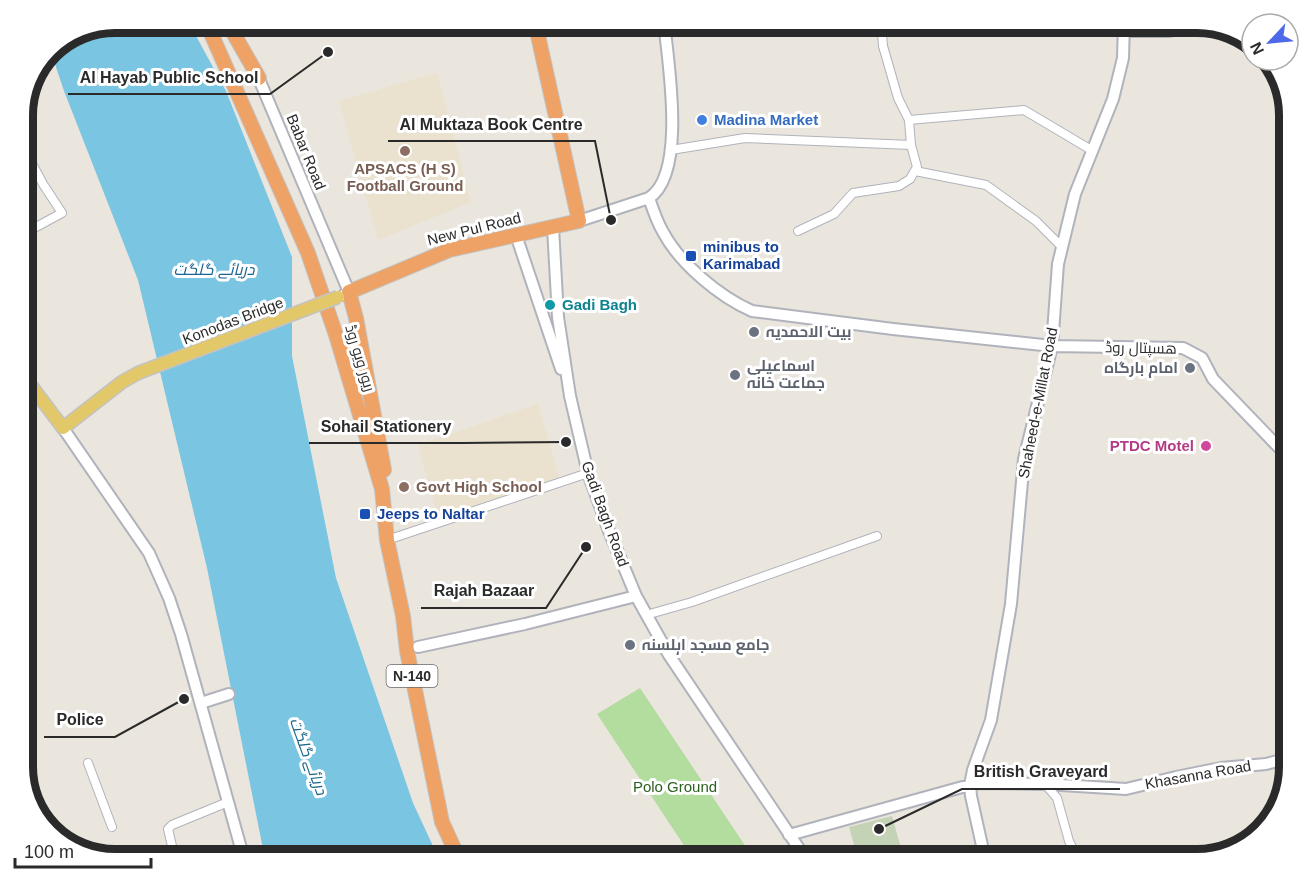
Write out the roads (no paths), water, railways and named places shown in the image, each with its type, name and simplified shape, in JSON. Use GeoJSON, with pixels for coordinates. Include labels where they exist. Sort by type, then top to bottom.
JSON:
{"type":"FeatureCollection","features":[{"type":"Feature","properties":{"kind":"highway","name":"ریور ویو روڈ"},"geometry":{"type":"LineString","coordinates":[[211,33],[308,254],[336,335],[382,489],[387,540],[403,616],[407,651],[442,822],[454,849]]}},
{"type":"Feature","properties":{"kind":"highway"},"geometry":{"type":"LineString","coordinates":[[233,33],[258,78]]}},
{"type":"Feature","properties":{"kind":"highway"},"geometry":{"type":"LineString","coordinates":[[537,33],[579,221],[553,227]]}},
{"type":"Feature","properties":{"kind":"highway","name":"New Pul Road"},"geometry":{"type":"LineString","coordinates":[[344,295],[449,250],[553,227]]}},
{"type":"Feature","properties":{"kind":"highway","name":"N-140"},"geometry":{"type":"LineString","coordinates":[[344,295],[356,318],[384,465],[385,478],[382,489]]}},
{"type":"Feature","properties":{"kind":"main road","name":"Babar Road"},"geometry":{"type":"LineString","coordinates":[[240,33],[344,295]]}},
{"type":"Feature","properties":{"kind":"main road"},"geometry":{"type":"LineString","coordinates":[[579,221],[649,198],[661,187],[671,150],[673,105],[665,33]]}},
{"type":"Feature","properties":{"kind":"main road","name":"Shaheed-e-Millat Road"},"geometry":{"type":"LineString","coordinates":[[983,849],[970,785],[991,720],[1011,604],[1024,459],[1052,346],[1058,264],[1062,246],[1076,194],[1113,99],[1123,58],[1124,33]]}},
{"type":"Feature","properties":{"kind":"main road","name":"ھسپتال روڈ"},"geometry":{"type":"LineString","coordinates":[[649,198],[663,234],[675,250],[699,275],[739,306],[752,311],[1052,346],[1183,348],[1202,358],[1214,379],[1279,447]]}},
{"type":"Feature","properties":{"kind":"main road","name":"Gadi Bagh Road"},"geometry":{"type":"LineString","coordinates":[[553,227],[558,316],[570,396],[588,473],[609,531],[636,596],[669,655],[799,849]]}},
{"type":"Feature","properties":{"kind":"main road","name":"Gadi Bagh Road"},"geometry":{"type":"LineString","coordinates":[[516,235],[570,396]]}},
{"type":"Feature","properties":{"kind":"main road","name":"Konodas Bridge"},"geometry":{"type":"LineString","coordinates":[[63,428],[122,382],[138,373],[344,295]]}},
{"type":"Feature","properties":{"kind":"main road"},"geometry":{"type":"LineString","coordinates":[[544,320],[558,316]]}},
{"type":"Feature","properties":{"kind":"main road"},"geometry":{"type":"LineString","coordinates":[[33,388],[149,553],[169,598],[201,703],[241,849]]}},
{"type":"Feature","properties":{"kind":"main road"},"geometry":{"type":"LineString","coordinates":[[418,647],[525,624],[636,596]]}},
{"type":"Feature","properties":{"kind":"main road"},"geometry":{"type":"LineString","coordinates":[[201,703],[229,694]]}},
{"type":"Feature","properties":{"kind":"main road","name":"Khasanna Road"},"geometry":{"type":"LineString","coordinates":[[789,835],[970,785],[990,782],[1045,783],[1126,789],[1221,768],[1279,761]]}},
{"type":"Feature","properties":{"kind":"street"},"geometry":{"type":"LineString","coordinates":[[798,231],[834,214],[853,193],[899,186],[910,179],[917,167],[911,145],[909,120],[898,98],[882,33]]}},
{"type":"Feature","properties":{"kind":"street"},"geometry":{"type":"LineString","coordinates":[[909,120],[1024,110],[1093,151]]}},
{"type":"Feature","properties":{"kind":"street"},"geometry":{"type":"LineString","coordinates":[[671,150],[745,138],[911,145]]}},
{"type":"Feature","properties":{"kind":"street"},"geometry":{"type":"LineString","coordinates":[[33,166],[62,213],[33,229]]}},
{"type":"Feature","properties":{"kind":"street"},"geometry":{"type":"LineString","coordinates":[[915,171],[986,185],[1036,221],[1062,246]]}},
{"type":"Feature","properties":{"kind":"street"},"geometry":{"type":"LineString","coordinates":[[387,540],[588,473]]}},
{"type":"Feature","properties":{"kind":"street"},"geometry":{"type":"LineString","coordinates":[[646,615],[692,602],[877,536]]}},
{"type":"Feature","properties":{"kind":"street"},"geometry":{"type":"LineString","coordinates":[[88,763],[112,827]]}},
{"type":"Feature","properties":{"kind":"street"},"geometry":{"type":"LineString","coordinates":[[1045,783],[1057,798],[1073,849]]}},
{"type":"Feature","properties":{"kind":"street"},"geometry":{"type":"LineString","coordinates":[[173,849],[168,829],[172,825],[228,802]]}},
{"type":"Feature","properties":{"kind":"water","name":"دریائے گلگت"},"geometry":{"type":"Polygon","coordinates":[[[115,33],[194,33],[226,91],[292,257],[292,356],[336,578],[413,803],[434,849],[263,849],[207,568],[138,280],[54,61],[69,47],[83,39],[115,33]]]}},
{"type":"Feature","properties":{"kind":"place","name":"Al Hayab Public School"},"geometry":{"type":"Point","coordinates":[328,52]}},
{"type":"Feature","properties":{"kind":"place","name":"Madina Market"},"geometry":{"type":"Point","coordinates":[702,120]}},
{"type":"Feature","properties":{"kind":"place","name":"APSACS (H S) Football Ground"},"geometry":{"type":"Point","coordinates":[405,151]}},
{"type":"Feature","properties":{"kind":"place","name":"Al Muktaza Book Centre"},"geometry":{"type":"Point","coordinates":[611,220]}},
{"type":"Feature","properties":{"kind":"place","name":"minibus to Karimabad"},"geometry":{"type":"Point","coordinates":[691,256]}},
{"type":"Feature","properties":{"kind":"place","name":"Gadi Bagh"},"geometry":{"type":"Point","coordinates":[550,305]}},
{"type":"Feature","properties":{"kind":"place","name":"بیت الاحمدیہ"},"geometry":{"type":"Point","coordinates":[754,332]}},
{"type":"Feature","properties":{"kind":"place","name":"امام بارگاہ"},"geometry":{"type":"Point","coordinates":[1190,368]}},
{"type":"Feature","properties":{"kind":"place","name":"اسماعیلی جماعت خانہ"},"geometry":{"type":"Point","coordinates":[735,375]}},
{"type":"Feature","properties":{"kind":"place","name":"Sohail Stationery"},"geometry":{"type":"Point","coordinates":[566,442]}},
{"type":"Feature","properties":{"kind":"place","name":"PTDC Motel"},"geometry":{"type":"Point","coordinates":[1206,446]}},
{"type":"Feature","properties":{"kind":"place","name":"Govt High School"},"geometry":{"type":"Point","coordinates":[404,487]}},
{"type":"Feature","properties":{"kind":"place","name":"Jeeps to Naltar"},"geometry":{"type":"Point","coordinates":[365,514]}},
{"type":"Feature","properties":{"kind":"place","name":"Rajah Bazaar"},"geometry":{"type":"Point","coordinates":[586,547]}},
{"type":"Feature","properties":{"kind":"place","name":"جامع مسجد اہلسنہ"},"geometry":{"type":"Point","coordinates":[630,645]}},
{"type":"Feature","properties":{"kind":"place","name":"Police"},"geometry":{"type":"Point","coordinates":[184,699]}},
{"type":"Feature","properties":{"kind":"place","name":"British Graveyard"},"geometry":{"type":"Point","coordinates":[879,829]}},
{"type":"Feature","properties":{"kind":"park label","name":"Polo Ground"},"geometry":{"type":"Point","coordinates":[675,787]}}]}
